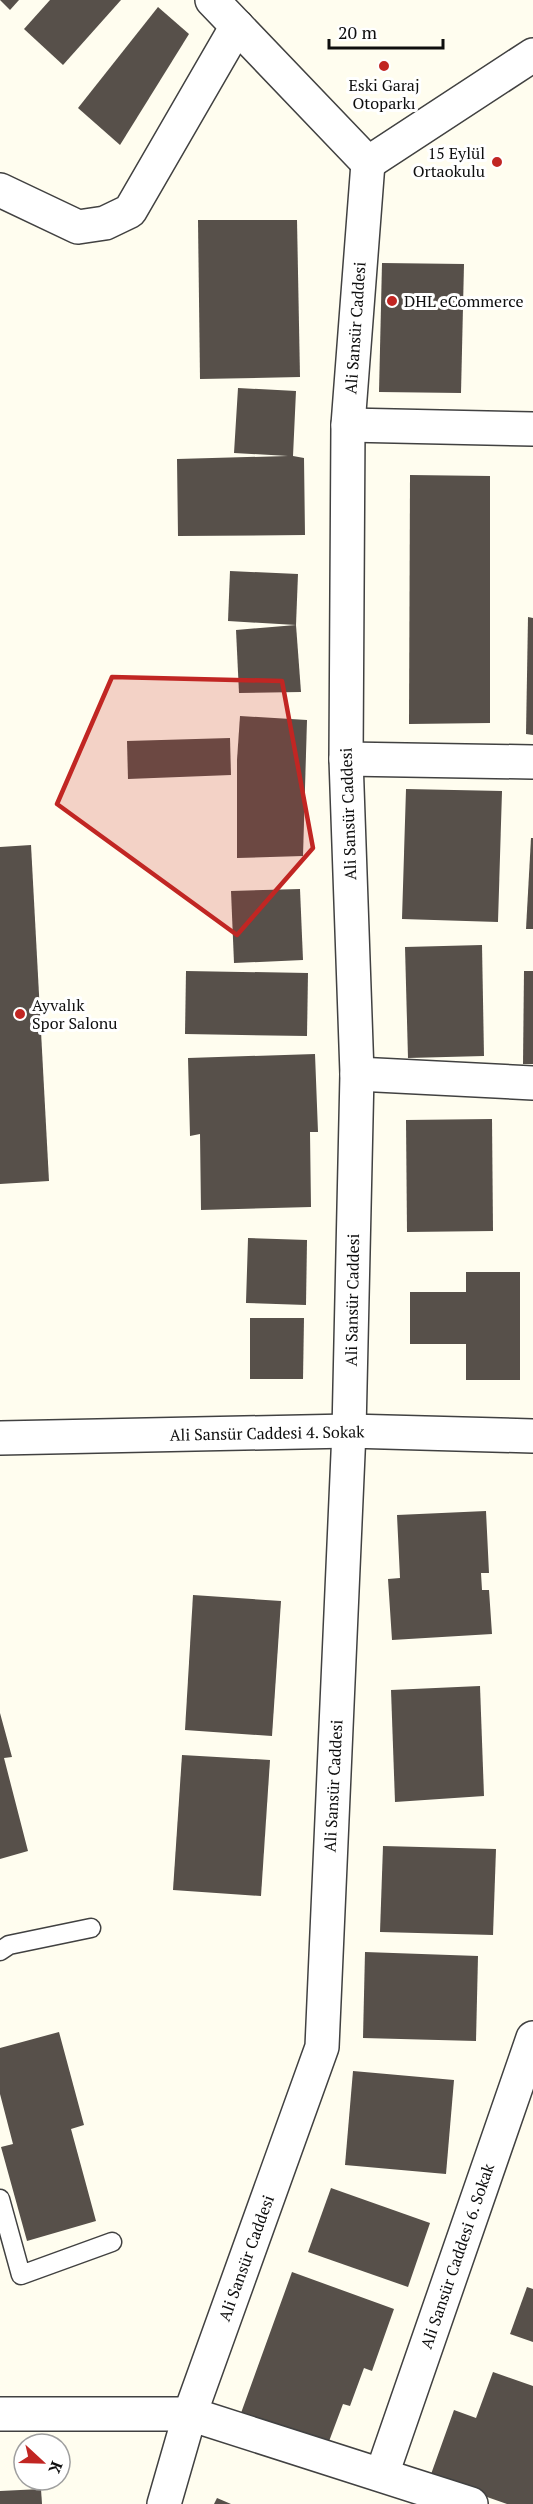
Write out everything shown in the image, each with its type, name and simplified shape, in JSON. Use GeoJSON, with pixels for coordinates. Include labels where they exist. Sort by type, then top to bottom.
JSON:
{"type":"FeatureCollection","features":[{"type":"Feature","properties":{"kind":"street"},"geometry":{"type":"LineString","coordinates":[[212,0],[368,163],[533,55]]}},
{"type":"Feature","properties":{"kind":"street"},"geometry":{"type":"LineString","coordinates":[[0,190],[78,227],[105,223],[130,211],[237,26]]}},
{"type":"Feature","properties":{"kind":"street","name":"Ali Sansür Caddesi"},"geometry":{"type":"LineString","coordinates":[[164,2504],[190,2414],[322,2047],[349,1431],[357,1074],[346,759],[348,425],[368,163]]}},
{"type":"Feature","properties":{"kind":"street"},"geometry":{"type":"LineString","coordinates":[[348,425],[533,429]]}},
{"type":"Feature","properties":{"kind":"street"},"geometry":{"type":"LineString","coordinates":[[346,759],[533,762]]}},
{"type":"Feature","properties":{"kind":"street"},"geometry":{"type":"LineString","coordinates":[[357,1074],[533,1083]]}},
{"type":"Feature","properties":{"kind":"street","name":"Ali Sansür Caddesi 4. Sokak"},"geometry":{"type":"LineString","coordinates":[[0,1438],[349,1431],[533,1436]]}},
{"type":"Feature","properties":{"kind":"street","name":"Ali Sansür Caddesi 6. Sokak"},"geometry":{"type":"LineString","coordinates":[[382,2474],[533,2037]]}},
{"type":"Feature","properties":{"kind":"street"},"geometry":{"type":"LineString","coordinates":[[0,2414],[190,2414],[471,2504]]}},
{"type":"Feature","properties":{"kind":"lane"},"geometry":{"type":"LineString","coordinates":[[0,1951],[9,1945],[91,1928]]}},
{"type":"Feature","properties":{"kind":"lane"},"geometry":{"type":"LineString","coordinates":[[0,2199],[21,2275],[112,2242]]}},
{"type":"Feature","properties":{"kind":"highlighted area"},"geometry":{"type":"Polygon","coordinates":[[[112,677],[282,681],[313,848],[237,935],[57,804],[112,677]]]}},
{"type":"Feature","properties":{"kind":"building"},"geometry":{"type":"Polygon","coordinates":[[[0,0],[19,0],[10,10],[0,0]]]}},
{"type":"Feature","properties":{"kind":"building"},"geometry":{"type":"Polygon","coordinates":[[[50,0],[121,0],[63,65],[24,29],[50,0]]]}},
{"type":"Feature","properties":{"kind":"building"},"geometry":{"type":"Polygon","coordinates":[[[158,7],[189,34],[120,145],[78,108],[158,7]]]}},
{"type":"Feature","properties":{"kind":"building"},"geometry":{"type":"Polygon","coordinates":[[[198,220],[297,220],[300,377],[200,379],[198,220]]]}},
{"type":"Feature","properties":{"kind":"building"},"geometry":{"type":"Polygon","coordinates":[[[382,263],[464,264],[461,393],[379,392],[382,263]]]}},
{"type":"Feature","properties":{"kind":"building"},"geometry":{"type":"Polygon","coordinates":[[[238,388],[296,391],[293,456],[304,458],[305,535],[178,536],[177,459],[288,456],[234,453],[238,388]]]}},
{"type":"Feature","properties":{"kind":"building"},"geometry":{"type":"Polygon","coordinates":[[[410,475],[490,476],[490,723],[409,724],[410,475]]]}},
{"type":"Feature","properties":{"kind":"building"},"geometry":{"type":"Polygon","coordinates":[[[230,571],[298,574],[296,625],[228,621],[230,571]]]}},
{"type":"Feature","properties":{"kind":"building"},"geometry":{"type":"Polygon","coordinates":[[[528,617],[533,618],[533,735],[526,734],[528,617]]]}},
{"type":"Feature","properties":{"kind":"building"},"geometry":{"type":"Polygon","coordinates":[[[296,625],[301,692],[239,693],[236,630],[296,625]]]}},
{"type":"Feature","properties":{"kind":"building"},"geometry":{"type":"Polygon","coordinates":[[[240,716],[307,720],[303,856],[237,858],[237,760],[240,716]]]}},
{"type":"Feature","properties":{"kind":"building"},"geometry":{"type":"Polygon","coordinates":[[[230,738],[231,775],[128,779],[127,741],[230,738]]]}},
{"type":"Feature","properties":{"kind":"building"},"geometry":{"type":"Polygon","coordinates":[[[406,789],[502,791],[498,922],[402,919],[406,789]]]}},
{"type":"Feature","properties":{"kind":"building"},"geometry":{"type":"Polygon","coordinates":[[[531,838],[533,838],[533,929],[526,929],[531,838]]]}},
{"type":"Feature","properties":{"kind":"building","name":"Ayvalık Spor Salonu"},"geometry":{"type":"Polygon","coordinates":[[[31,845],[49,1181],[0,1184],[0,847],[31,845]]]}},
{"type":"Feature","properties":{"kind":"building"},"geometry":{"type":"Polygon","coordinates":[[[300,889],[303,960],[234,963],[231,891],[300,889]]]}},
{"type":"Feature","properties":{"kind":"building"},"geometry":{"type":"Polygon","coordinates":[[[482,945],[484,1056],[408,1058],[405,947],[482,945]]]}},
{"type":"Feature","properties":{"kind":"building"},"geometry":{"type":"Polygon","coordinates":[[[186,971],[308,973],[307,1036],[185,1034],[186,971]]]}},
{"type":"Feature","properties":{"kind":"building"},"geometry":{"type":"Polygon","coordinates":[[[524,971],[533,971],[533,1064],[523,1064],[524,971]]]}},
{"type":"Feature","properties":{"kind":"building"},"geometry":{"type":"Polygon","coordinates":[[[315,1054],[318,1132],[310,1132],[311,1207],[201,1210],[200,1134],[190,1136],[188,1058],[315,1054]]]}},
{"type":"Feature","properties":{"kind":"building"},"geometry":{"type":"Polygon","coordinates":[[[492,1119],[493,1231],[407,1232],[406,1120],[492,1119]]]}},
{"type":"Feature","properties":{"kind":"building"},"geometry":{"type":"Polygon","coordinates":[[[248,1238],[307,1240],[306,1305],[246,1303],[248,1238]]]}},
{"type":"Feature","properties":{"kind":"building"},"geometry":{"type":"Polygon","coordinates":[[[466,1272],[520,1272],[520,1380],[466,1380],[466,1344],[410,1344],[410,1292],[466,1292],[466,1272]]]}},
{"type":"Feature","properties":{"kind":"building"},"geometry":{"type":"Polygon","coordinates":[[[250,1318],[304,1318],[303,1379],[250,1379],[250,1318]]]}},
{"type":"Feature","properties":{"kind":"building"},"geometry":{"type":"Polygon","coordinates":[[[486,1511],[489,1573],[481,1573],[482,1590],[489,1590],[492,1634],[392,1640],[388,1579],[400,1578],[397,1515],[486,1511]]]}},
{"type":"Feature","properties":{"kind":"building"},"geometry":{"type":"Polygon","coordinates":[[[193,1595],[281,1601],[272,1736],[185,1730],[193,1595]]]}},
{"type":"Feature","properties":{"kind":"building"},"geometry":{"type":"Polygon","coordinates":[[[480,1686],[484,1796],[395,1802],[391,1690],[480,1686]]]}},
{"type":"Feature","properties":{"kind":"building"},"geometry":{"type":"Polygon","coordinates":[[[0,1713],[12,1757],[4,1758],[28,1851],[0,1859],[0,1713]]]}},
{"type":"Feature","properties":{"kind":"building"},"geometry":{"type":"Polygon","coordinates":[[[182,1755],[270,1760],[261,1896],[173,1890],[182,1755]]]}},
{"type":"Feature","properties":{"kind":"building"},"geometry":{"type":"Polygon","coordinates":[[[383,1846],[496,1849],[493,1935],[380,1932],[383,1846]]]}},
{"type":"Feature","properties":{"kind":"building"},"geometry":{"type":"Polygon","coordinates":[[[365,1952],[478,1956],[476,2041],[363,2038],[365,1952]]]}},
{"type":"Feature","properties":{"kind":"building"},"geometry":{"type":"Polygon","coordinates":[[[59,2032],[84,2125],[71,2129],[96,2221],[27,2241],[1,2147],[13,2144],[0,2094],[0,2048],[59,2032]]]}},
{"type":"Feature","properties":{"kind":"building"},"geometry":{"type":"Polygon","coordinates":[[[353,2071],[454,2080],[446,2174],[345,2165],[353,2071]]]}},
{"type":"Feature","properties":{"kind":"building"},"geometry":{"type":"Polygon","coordinates":[[[331,2188],[430,2223],[408,2287],[308,2252],[331,2188]]]}},
{"type":"Feature","properties":{"kind":"building"},"geometry":{"type":"Polygon","coordinates":[[[292,2272],[394,2309],[372,2371],[364,2368],[350,2406],[343,2404],[328,2444],[241,2413],[292,2272]]]}},
{"type":"Feature","properties":{"kind":"building"},"geometry":{"type":"Polygon","coordinates":[[[527,2287],[533,2289],[533,2342],[510,2334],[527,2287]]]}},
{"type":"Feature","properties":{"kind":"building"},"geometry":{"type":"Polygon","coordinates":[[[493,2372],[533,2386],[533,2504],[507,2504],[430,2477],[454,2410],[476,2418],[493,2372]]]}},
{"type":"Feature","properties":{"kind":"building"},"geometry":{"type":"Polygon","coordinates":[[[0,2491],[41,2492],[42,2504],[0,2504],[0,2491]]]}},
{"type":"Feature","properties":{"kind":"building"},"geometry":{"type":"Polygon","coordinates":[[[217,2498],[231,2504],[214,2504],[217,2498]]]}},
{"type":"Feature","properties":{"kind":"place","name":"Eski Garaj Otoparkı"},"geometry":{"type":"Point","coordinates":[384,66]}},
{"type":"Feature","properties":{"kind":"place","name":"15 Eylül Ortaokulu"},"geometry":{"type":"Point","coordinates":[497,162]}},
{"type":"Feature","properties":{"kind":"place","name":"DHL eCommerce"},"geometry":{"type":"Point","coordinates":[392,301]}},
{"type":"Feature","properties":{"kind":"place","name":"Ayvalık Spor Salonu"},"geometry":{"type":"Point","coordinates":[20,1014]}}]}
